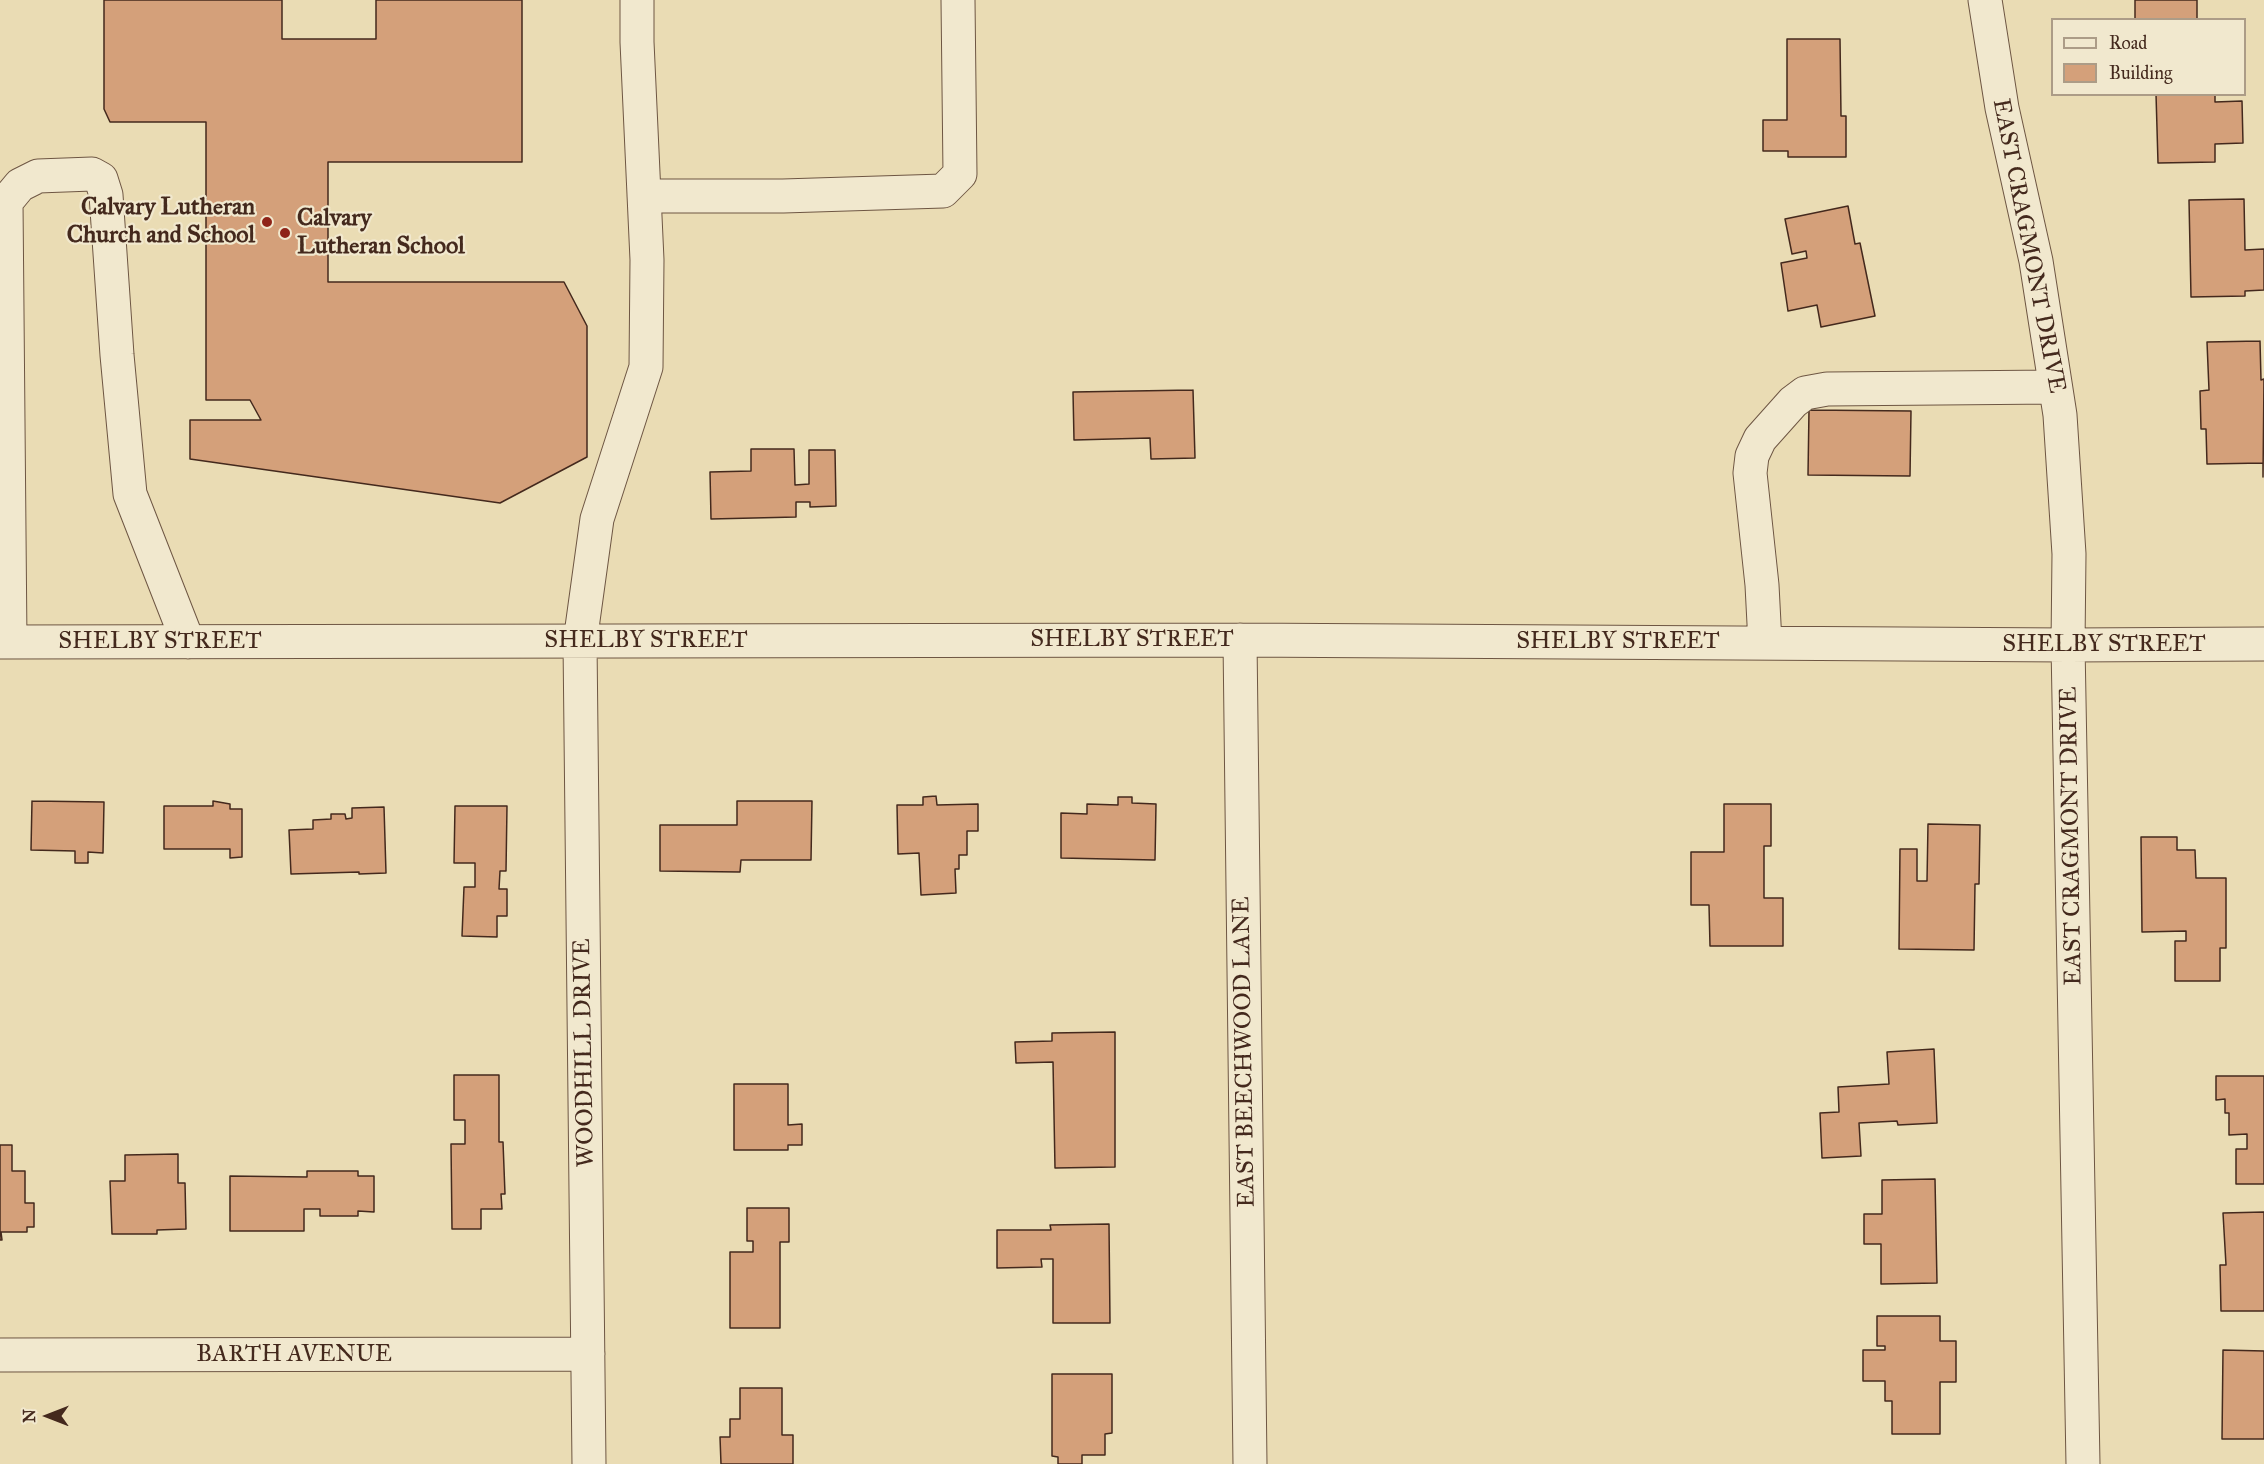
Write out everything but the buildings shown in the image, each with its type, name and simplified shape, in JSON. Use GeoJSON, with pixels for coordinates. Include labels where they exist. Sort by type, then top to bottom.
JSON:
{"type":"FeatureCollection","features":[{"type":"Feature","properties":{"kind":"street","name":"WOODHILL DRIVE"},"geometry":{"type":"LineString","coordinates":[[589,1464],[580,642],[597,519],[646,367],[647,260],[637,0]]}},
{"type":"Feature","properties":{"kind":"street"},"geometry":{"type":"LineString","coordinates":[[644,196],[783,196],[943,191],[960,174],[958,0]]}},
{"type":"Feature","properties":{"kind":"street","name":"EAST CRAGMONT DRIVE"},"geometry":{"type":"LineString","coordinates":[[1985,0],[2002,108],[2036,261],[2060,415],[2070,554],[2068,645],[2082,1464]]}},
{"type":"Feature","properties":{"kind":"street"},"geometry":{"type":"LineString","coordinates":[[5,642],[6,202],[20,185],[38,176],[92,174],[101,179],[106,195],[117,355],[130,494],[188,642]]}},
{"type":"Feature","properties":{"kind":"street"},"geometry":{"type":"LineString","coordinates":[[1765,644],[1760,562],[1750,473],[1752,456],[1760,439],[1793,402],[1805,393],[1827,389],[2055,387]]}},
{"type":"Feature","properties":{"kind":"street","name":"SHELBY STREET"},"geometry":{"type":"LineString","coordinates":[[5,642],[1240,640],[1765,644],[2264,644]]}},
{"type":"Feature","properties":{"kind":"street","name":"EAST BEECHWOOD LANE"},"geometry":{"type":"LineString","coordinates":[[1240,640],[1250,1464]]}},
{"type":"Feature","properties":{"kind":"street","name":"BARTH AVENUE"},"geometry":{"type":"LineString","coordinates":[[0,1355],[588,1354]]}},
{"type":"Feature","properties":{"kind":"place","name":"Calvary Lutheran Church and School"},"geometry":{"type":"Point","coordinates":[267,222]}},
{"type":"Feature","properties":{"kind":"place","name":"Calvary Lutheran School"},"geometry":{"type":"Point","coordinates":[285,233]}}]}
